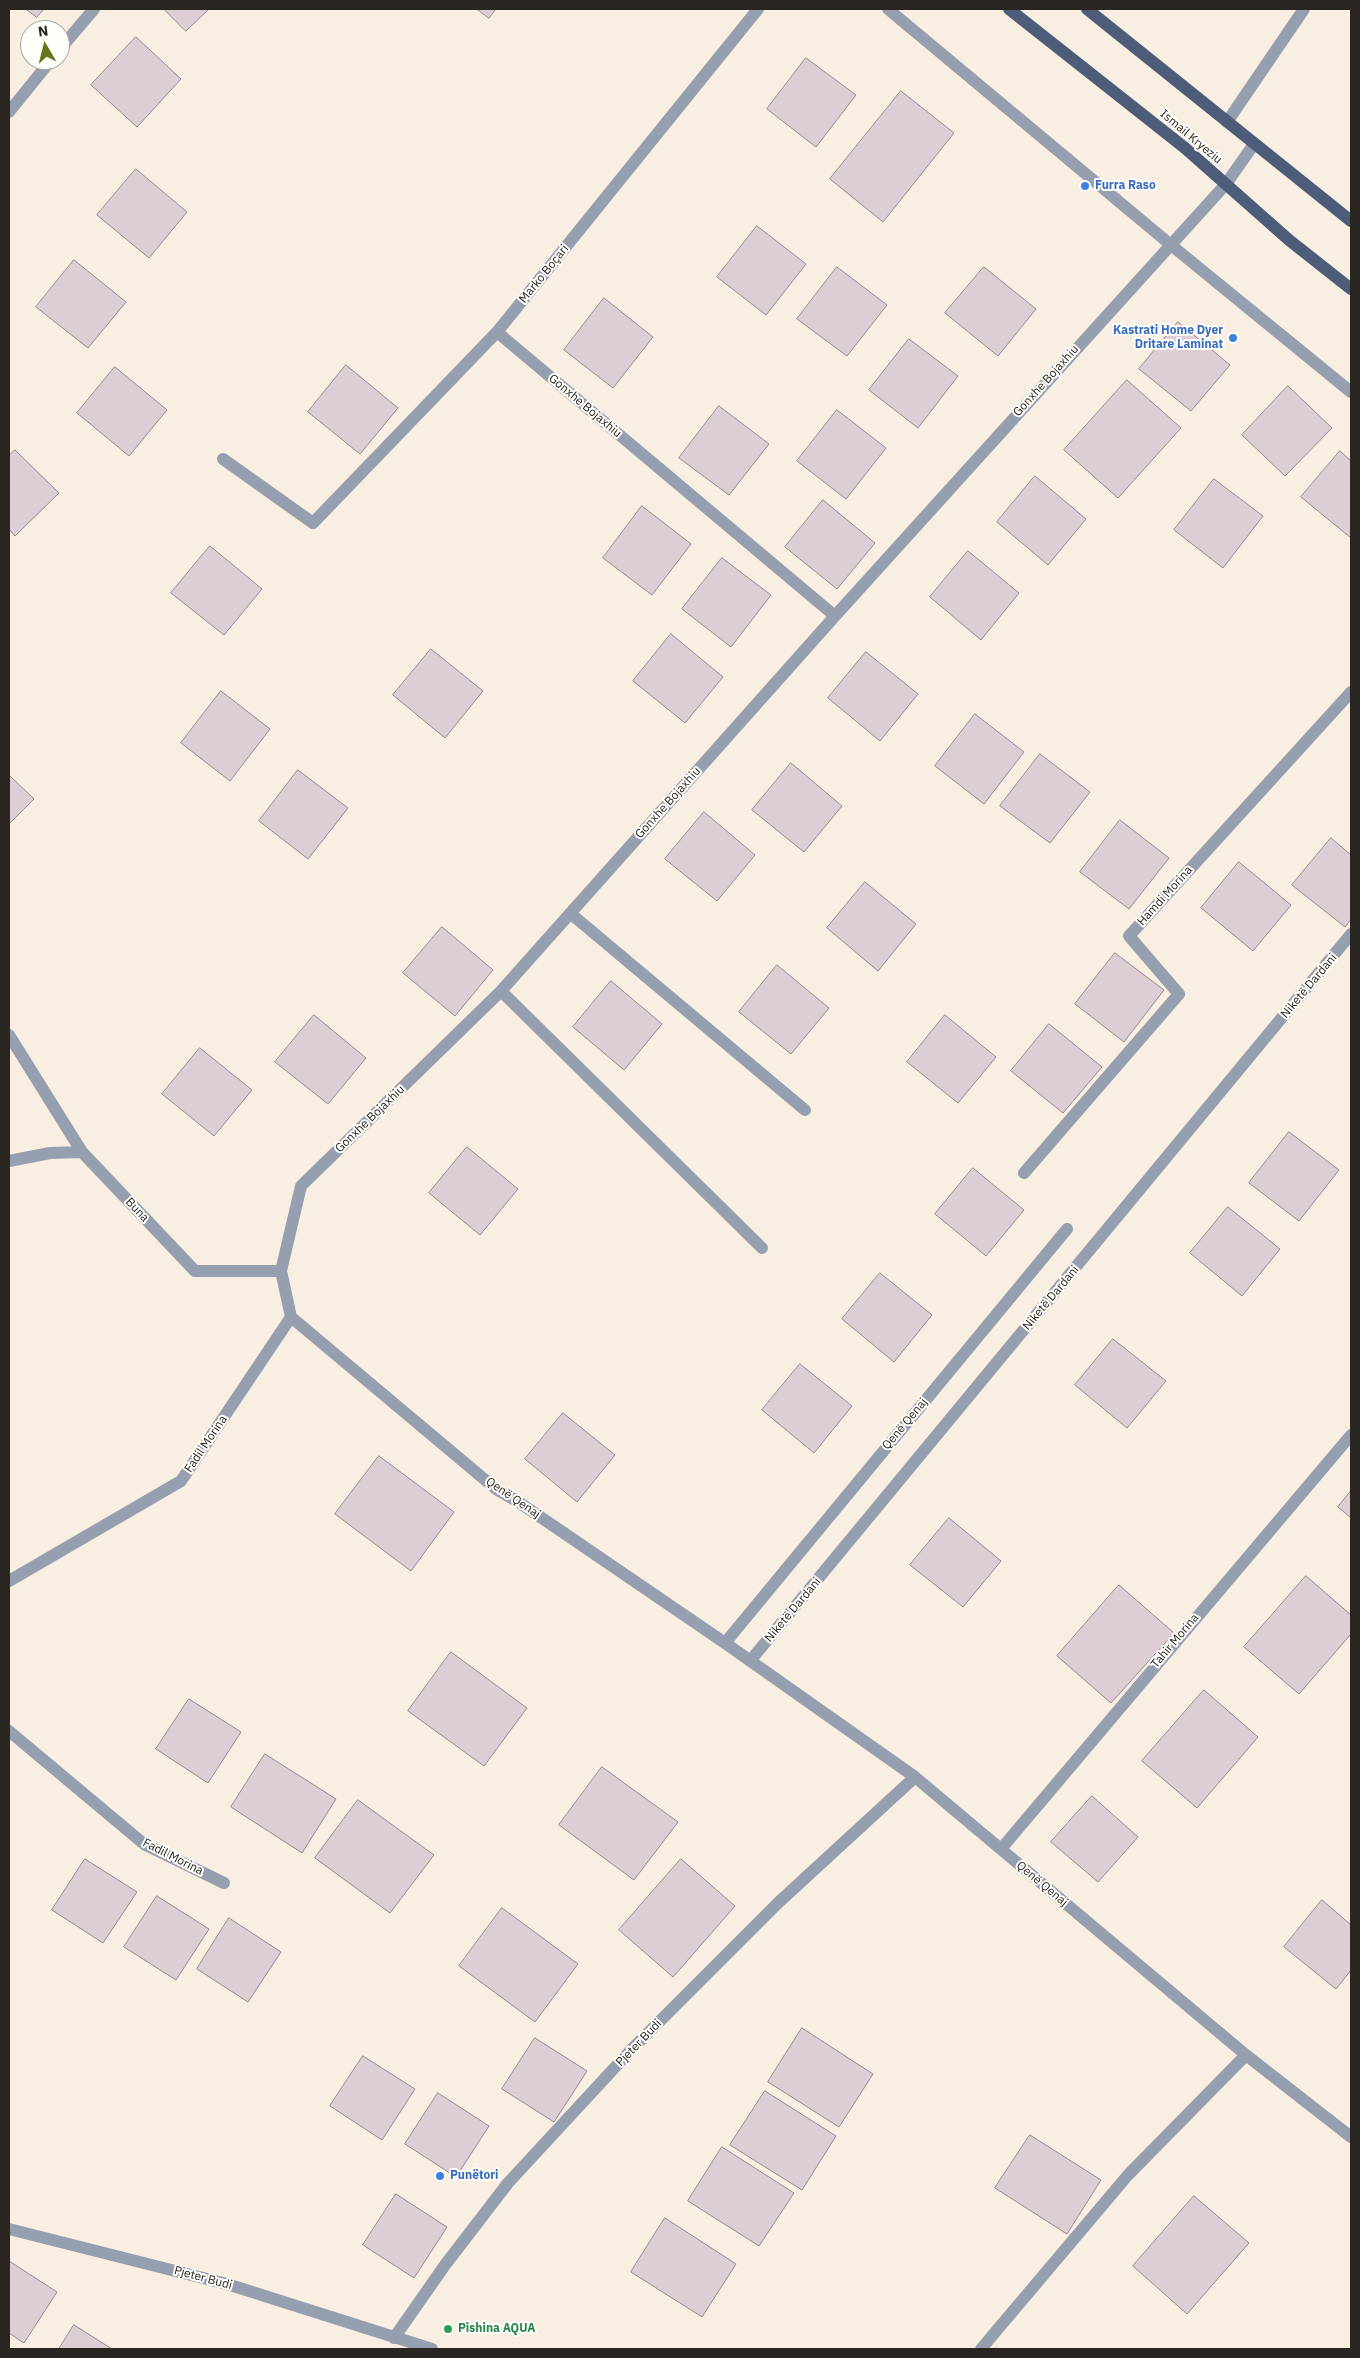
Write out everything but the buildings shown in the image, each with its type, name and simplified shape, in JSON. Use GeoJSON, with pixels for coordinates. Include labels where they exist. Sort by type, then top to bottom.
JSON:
{"type":"FeatureCollection","features":[{"type":"Feature","properties":{"kind":"main road","name":"Ismail Kryeziu"},"geometry":{"type":"LineString","coordinates":[[1010,9],[1185,148],[1288,240],[1351,289]]}},
{"type":"Feature","properties":{"kind":"main road"},"geometry":{"type":"LineString","coordinates":[[1087,9],[1351,221]]}},
{"type":"Feature","properties":{"kind":"street"},"geometry":{"type":"LineString","coordinates":[[70,38],[94,9]]}},
{"type":"Feature","properties":{"kind":"street","name":"Marko Boçari"},"geometry":{"type":"LineString","coordinates":[[223,459],[313,524],[497,332],[758,9]]}},
{"type":"Feature","properties":{"kind":"street"},"geometry":{"type":"LineString","coordinates":[[888,9],[1351,392]]}},
{"type":"Feature","properties":{"kind":"street"},"geometry":{"type":"LineString","coordinates":[[1227,122],[1304,9]]}},
{"type":"Feature","properties":{"kind":"street"},"geometry":{"type":"LineString","coordinates":[[9,112],[43,70]]}},
{"type":"Feature","properties":{"kind":"street","name":"Gonxhe Bojaxhiu"},"geometry":{"type":"LineString","coordinates":[[282,1271],[301,1186],[501,991],[835,616],[1226,184],[1254,144]]}},
{"type":"Feature","properties":{"kind":"street","name":"Gonxhe Bojaxhiu"},"geometry":{"type":"LineString","coordinates":[[497,332],[835,616]]}},
{"type":"Feature","properties":{"kind":"street","name":"Hamdi Morina"},"geometry":{"type":"LineString","coordinates":[[1024,1173],[1179,994],[1129,936],[1351,692]]}},
{"type":"Feature","properties":{"kind":"street"},"geometry":{"type":"LineString","coordinates":[[570,913],[805,1110]]}},
{"type":"Feature","properties":{"kind":"street","name":"Niketë Dardani"},"geometry":{"type":"LineString","coordinates":[[750,1662],[1351,934]]}},
{"type":"Feature","properties":{"kind":"street"},"geometry":{"type":"LineString","coordinates":[[501,991],[762,1248]]}},
{"type":"Feature","properties":{"kind":"street","name":"Buna"},"geometry":{"type":"LineString","coordinates":[[9,1035],[82,1152],[195,1272],[282,1271]]}},
{"type":"Feature","properties":{"kind":"street"},"geometry":{"type":"LineString","coordinates":[[9,1161],[50,1153],[82,1152]]}},
{"type":"Feature","properties":{"kind":"street","name":"Qenë Qenaj"},"geometry":{"type":"LineString","coordinates":[[725,1642],[1067,1229]]}},
{"type":"Feature","properties":{"kind":"street"},"geometry":{"type":"LineString","coordinates":[[282,1271],[291,1317]]}},
{"type":"Feature","properties":{"kind":"street","name":"Qenë Qenaj"},"geometry":{"type":"LineString","coordinates":[[291,1317],[496,1489],[725,1642],[750,1662],[915,1777],[1246,2055],[1351,2138]]}},
{"type":"Feature","properties":{"kind":"street","name":"Fadil Morina"},"geometry":{"type":"LineString","coordinates":[[9,1581],[181,1481],[291,1317]]}},
{"type":"Feature","properties":{"kind":"street","name":"Tahir Morina"},"geometry":{"type":"LineString","coordinates":[[1000,1849],[1351,1435]]}},
{"type":"Feature","properties":{"kind":"street","name":"Fadil Morina"},"geometry":{"type":"LineString","coordinates":[[9,1731],[144,1844],[224,1883]]}},
{"type":"Feature","properties":{"kind":"street","name":"Pjeter Budi"},"geometry":{"type":"LineString","coordinates":[[394,2338],[445,2265],[508,2182],[631,2050],[779,1902],[915,1777]]}},
{"type":"Feature","properties":{"kind":"street"},"geometry":{"type":"LineString","coordinates":[[981,2349],[1128,2175],[1246,2055]]}},
{"type":"Feature","properties":{"kind":"street","name":"Pjeter Budi"},"geometry":{"type":"LineString","coordinates":[[9,2229],[226,2284],[432,2349]]}},
{"type":"Feature","properties":{"kind":"place","name":"Furra Raso"},"geometry":{"type":"Point","coordinates":[1085,186]}},
{"type":"Feature","properties":{"kind":"place","name":"Kastrati Home Dyer Dritare Laminat"},"geometry":{"type":"Point","coordinates":[1233,338]}},
{"type":"Feature","properties":{"kind":"place","name":"Punëtori"},"geometry":{"type":"Point","coordinates":[440,2176]}},
{"type":"Feature","properties":{"kind":"place","name":"Pishina AQUA"},"geometry":{"type":"Point","coordinates":[448,2329]}}]}
